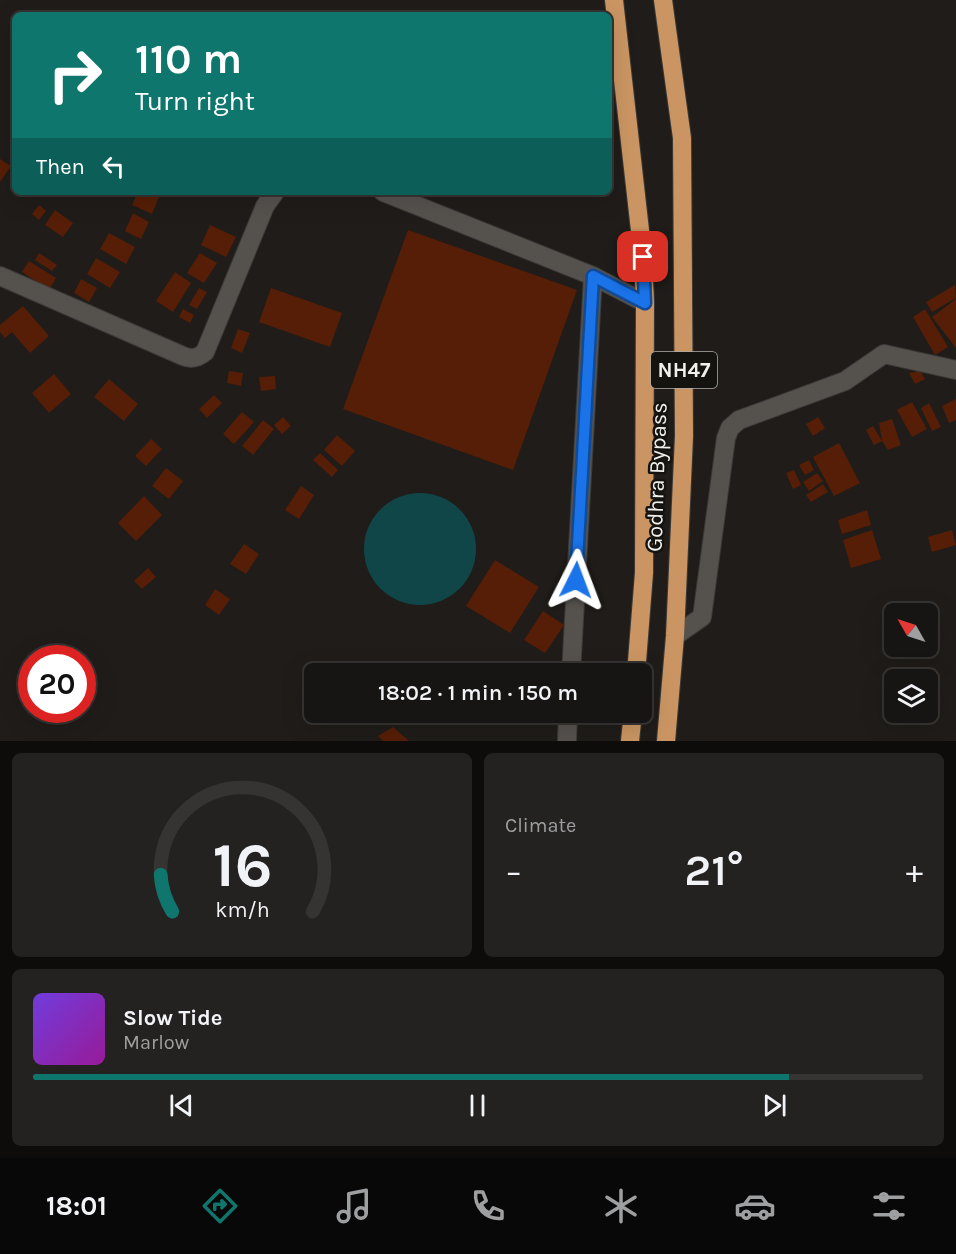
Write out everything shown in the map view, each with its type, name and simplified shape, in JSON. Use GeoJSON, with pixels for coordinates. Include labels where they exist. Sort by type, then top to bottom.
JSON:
{"type":"FeatureCollection","features":[{"type":"Feature","properties":{"kind":"highway","name":"Godhra Bypass"},"geometry":{"type":"LineString","coordinates":[[614,0],[643,257],[645,303],[644,573],[637,663]]}},
{"type":"Feature","properties":{"kind":"highway","name":"Godhra Bypass"},"geometry":{"type":"LineString","coordinates":[[663,0],[682,138],[684,436],[675,636],[666,741]]}},
{"type":"Feature","properties":{"kind":"highway"},"geometry":{"type":"LineString","coordinates":[[630,741],[632,723]]}},
{"type":"Feature","properties":{"kind":"street"},"geometry":{"type":"LineString","coordinates":[[0,276],[183,357],[190,359],[199,357],[205,352],[265,207],[273,195]]}},
{"type":"Feature","properties":{"kind":"street"},"geometry":{"type":"LineString","coordinates":[[390,195],[593,276],[645,303]]}},
{"type":"Feature","properties":{"kind":"street"},"geometry":{"type":"LineString","coordinates":[[572,663],[593,276]]}},
{"type":"Feature","properties":{"kind":"street"},"geometry":{"type":"LineString","coordinates":[[675,636],[702,617],[726,438],[730,428],[739,420],[845,381],[884,354],[956,370]]}},
{"type":"Feature","properties":{"kind":"street"},"geometry":{"type":"LineString","coordinates":[[567,741],[568,723]]}},
{"type":"Feature","properties":{"kind":"water"},"geometry":{"type":"Polygon","coordinates":[[[420,493],[441,498],[459,510],[471,528],[476,549],[471,570],[459,588],[441,600],[420,605],[399,600],[381,588],[369,570],[364,549],[369,528],[381,510],[399,498],[420,493]]]}},
{"type":"Feature","properties":{"kind":"building"},"geometry":{"type":"Polygon","coordinates":[[[0,159],[11,166],[0,182],[0,159]]]}},
{"type":"Feature","properties":{"kind":"building"},"geometry":{"type":"Polygon","coordinates":[[[137,195],[160,195],[152,214],[132,205],[137,195]]]}},
{"type":"Feature","properties":{"kind":"building"},"geometry":{"type":"Polygon","coordinates":[[[39,205],[46,211],[39,220],[32,214],[39,205]]]}},
{"type":"Feature","properties":{"kind":"building"},"geometry":{"type":"Polygon","coordinates":[[[55,210],[73,223],[63,237],[45,225],[55,210]]]}},
{"type":"Feature","properties":{"kind":"building"},"geometry":{"type":"Polygon","coordinates":[[[133,213],[149,222],[141,239],[125,231],[133,213]]]}},
{"type":"Feature","properties":{"kind":"building"},"geometry":{"type":"Polygon","coordinates":[[[210,225],[236,237],[226,257],[201,245],[210,225]]]}},
{"type":"Feature","properties":{"kind":"building"},"geometry":{"type":"Polygon","coordinates":[[[408,230],[577,290],[513,470],[343,409],[408,230]]]}},
{"type":"Feature","properties":{"kind":"building"},"geometry":{"type":"Polygon","coordinates":[[[109,233],[135,247],[126,264],[100,249],[109,233]]]}},
{"type":"Feature","properties":{"kind":"building"},"geometry":{"type":"Polygon","coordinates":[[[39,253],[57,265],[52,271],[35,260],[39,253]]]}},
{"type":"Feature","properties":{"kind":"building"},"geometry":{"type":"Polygon","coordinates":[[[200,253],[217,263],[204,283],[187,273],[200,253]]]}},
{"type":"Feature","properties":{"kind":"building"},"geometry":{"type":"Polygon","coordinates":[[[96,258],[120,272],[110,288],[87,274],[96,258]]]}},
{"type":"Feature","properties":{"kind":"building"},"geometry":{"type":"Polygon","coordinates":[[[29,261],[56,278],[49,290],[22,272],[29,261]]]}},
{"type":"Feature","properties":{"kind":"building"},"geometry":{"type":"Polygon","coordinates":[[[175,272],[191,283],[173,312],[156,301],[175,272]]]}},
{"type":"Feature","properties":{"kind":"building"},"geometry":{"type":"Polygon","coordinates":[[[81,279],[97,288],[89,302],[74,293],[81,279]]]}},
{"type":"Feature","properties":{"kind":"building"},"geometry":{"type":"Polygon","coordinates":[[[955,285],[956,298],[932,312],[926,302],[955,285]]]}},
{"type":"Feature","properties":{"kind":"building"},"geometry":{"type":"Polygon","coordinates":[[[199,288],[207,292],[197,309],[189,305],[199,288]]]}},
{"type":"Feature","properties":{"kind":"building"},"geometry":{"type":"Polygon","coordinates":[[[271,288],[342,313],[330,347],[259,322],[271,288]]]}},
{"type":"Feature","properties":{"kind":"building"},"geometry":{"type":"Polygon","coordinates":[[[956,299],[956,348],[932,317],[956,299]]]}},
{"type":"Feature","properties":{"kind":"building"},"geometry":{"type":"Polygon","coordinates":[[[23,306],[49,336],[30,353],[12,332],[5,338],[0,332],[0,325],[23,306]]]}},
{"type":"Feature","properties":{"kind":"building"},"geometry":{"type":"Polygon","coordinates":[[[183,309],[194,315],[190,323],[179,317],[183,309]]]}},
{"type":"Feature","properties":{"kind":"building"},"geometry":{"type":"Polygon","coordinates":[[[925,309],[948,347],[935,355],[913,317],[925,309]]]}},
{"type":"Feature","properties":{"kind":"building"},"geometry":{"type":"Polygon","coordinates":[[[238,329],[250,333],[242,353],[231,348],[238,329]]]}},
{"type":"Feature","properties":{"kind":"building"},"geometry":{"type":"Polygon","coordinates":[[[229,371],[243,373],[241,386],[227,383],[229,371]]]}},
{"type":"Feature","properties":{"kind":"building"},"geometry":{"type":"Polygon","coordinates":[[[920,371],[925,379],[915,384],[909,373],[920,371]]]}},
{"type":"Feature","properties":{"kind":"building"},"geometry":{"type":"Polygon","coordinates":[[[54,374],[71,394],[49,413],[32,393],[54,374]]]}},
{"type":"Feature","properties":{"kind":"building"},"geometry":{"type":"Polygon","coordinates":[[[275,376],[276,389],[261,391],[259,377],[275,376]]]}},
{"type":"Feature","properties":{"kind":"building"},"geometry":{"type":"Polygon","coordinates":[[[109,379],[138,404],[124,421],[94,397],[109,379]]]}},
{"type":"Feature","properties":{"kind":"building"},"geometry":{"type":"Polygon","coordinates":[[[214,395],[222,403],[207,418],[199,409],[214,395]]]}},
{"type":"Feature","properties":{"kind":"building"},"geometry":{"type":"Polygon","coordinates":[[[956,399],[956,420],[949,423],[942,406],[956,399]]]}},
{"type":"Feature","properties":{"kind":"building"},"geometry":{"type":"Polygon","coordinates":[[[912,402],[927,429],[912,437],[897,410],[912,402]]]}},
{"type":"Feature","properties":{"kind":"building"},"geometry":{"type":"Polygon","coordinates":[[[929,403],[941,427],[932,431],[921,408],[929,403]]]}},
{"type":"Feature","properties":{"kind":"building"},"geometry":{"type":"Polygon","coordinates":[[[242,412],[254,422],[234,444],[223,434],[242,412]]]}},
{"type":"Feature","properties":{"kind":"building"},"geometry":{"type":"Polygon","coordinates":[[[283,417],[291,426],[282,434],[274,425],[283,417]]]}},
{"type":"Feature","properties":{"kind":"building"},"geometry":{"type":"Polygon","coordinates":[[[818,417],[825,428],[813,436],[806,424],[818,417]]]}},
{"type":"Feature","properties":{"kind":"building"},"geometry":{"type":"Polygon","coordinates":[[[892,419],[901,445],[888,450],[882,441],[879,423],[892,419]]]}},
{"type":"Feature","properties":{"kind":"building"},"geometry":{"type":"Polygon","coordinates":[[[263,420],[274,429],[253,455],[242,446],[263,420]]]}},
{"type":"Feature","properties":{"kind":"building"},"geometry":{"type":"Polygon","coordinates":[[[873,426],[882,441],[874,445],[866,430],[873,426]]]}},
{"type":"Feature","properties":{"kind":"building"},"geometry":{"type":"Polygon","coordinates":[[[337,435],[355,451],[342,466],[324,450],[337,435]]]}},
{"type":"Feature","properties":{"kind":"building"},"geometry":{"type":"Polygon","coordinates":[[[151,439],[162,449],[146,466],[135,456],[151,439]]]}},
{"type":"Feature","properties":{"kind":"building"},"geometry":{"type":"Polygon","coordinates":[[[839,443],[860,483],[834,496],[813,457],[839,443]]]}},
{"type":"Feature","properties":{"kind":"building"},"geometry":{"type":"Polygon","coordinates":[[[320,453],[338,470],[332,477],[313,460],[320,453]]]}},
{"type":"Feature","properties":{"kind":"building"},"geometry":{"type":"Polygon","coordinates":[[[809,460],[814,470],[805,475],[799,465],[809,460]]]}},
{"type":"Feature","properties":{"kind":"building"},"geometry":{"type":"Polygon","coordinates":[[[166,468],[183,481],[169,499],[152,486],[166,468]]]}},
{"type":"Feature","properties":{"kind":"building"},"geometry":{"type":"Polygon","coordinates":[[[794,470],[801,485],[793,489],[786,473],[794,470]]]}},
{"type":"Feature","properties":{"kind":"building"},"geometry":{"type":"Polygon","coordinates":[[[817,473],[823,481],[809,491],[803,482],[817,473]]]}},
{"type":"Feature","properties":{"kind":"building"},"geometry":{"type":"Polygon","coordinates":[[[823,484],[828,492],[811,502],[806,495],[823,484]]]}},
{"type":"Feature","properties":{"kind":"building"},"geometry":{"type":"Polygon","coordinates":[[[301,486],[314,495],[299,519],[285,510],[301,486]]]}},
{"type":"Feature","properties":{"kind":"building"},"geometry":{"type":"Polygon","coordinates":[[[144,496],[162,515],[136,541],[118,523],[144,496]]]}},
{"type":"Feature","properties":{"kind":"building"},"geometry":{"type":"Polygon","coordinates":[[[867,510],[871,525],[842,534],[838,520],[867,510]]]}},
{"type":"Feature","properties":{"kind":"building"},"geometry":{"type":"Polygon","coordinates":[[[872,530],[881,559],[851,568],[843,540],[872,530]]]}},
{"type":"Feature","properties":{"kind":"building"},"geometry":{"type":"Polygon","coordinates":[[[952,530],[956,545],[932,552],[928,537],[952,530]]]}},
{"type":"Feature","properties":{"kind":"building"},"geometry":{"type":"Polygon","coordinates":[[[244,544],[259,554],[246,574],[230,564],[244,544]]]}},
{"type":"Feature","properties":{"kind":"building"},"geometry":{"type":"Polygon","coordinates":[[[495,560],[539,587],[510,633],[466,606],[495,560]]]}},
{"type":"Feature","properties":{"kind":"building"},"geometry":{"type":"Polygon","coordinates":[[[148,568],[156,577],[142,589],[134,581],[148,568]]]}},
{"type":"Feature","properties":{"kind":"building"},"geometry":{"type":"Polygon","coordinates":[[[215,589],[230,599],[219,615],[205,605],[215,589]]]}},
{"type":"Feature","properties":{"kind":"building"},"geometry":{"type":"Polygon","coordinates":[[[543,611],[564,625],[545,653],[524,640],[543,611]]]}},
{"type":"Feature","properties":{"kind":"building"},"geometry":{"type":"Polygon","coordinates":[[[393,727],[409,741],[383,741],[378,736],[393,727]]]}},
{"type":"Feature","properties":{"kind":"route"},"geometry":{"type":"LineString","coordinates":[[576,580],[593,276],[645,303],[643,257]]}}]}
